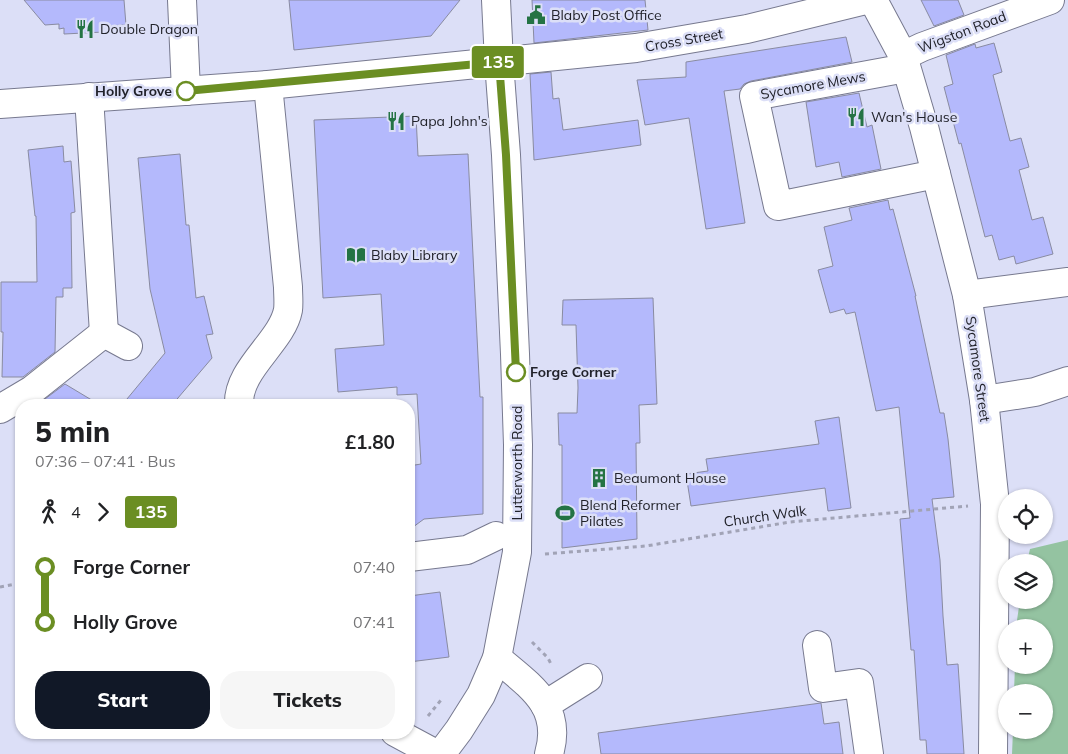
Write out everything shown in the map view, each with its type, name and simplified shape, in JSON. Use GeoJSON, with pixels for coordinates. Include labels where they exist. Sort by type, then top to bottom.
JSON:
{"type":"FeatureCollection","features":[{"type":"Feature","properties":{"kind":"street"},"geometry":{"type":"LineString","coordinates":[[182,0],[186,91]]}},
{"type":"Feature","properties":{"kind":"street","name":"Lutterworth Road"},"geometry":{"type":"LineString","coordinates":[[441,754],[481,695],[497,658],[517,552],[517,400],[506,155],[496,0]]}},
{"type":"Feature","properties":{"kind":"street","name":"Cross Street"},"geometry":{"type":"LineString","coordinates":[[0,104],[268,85],[636,48],[747,29],[853,5],[866,0]]}},
{"type":"Feature","properties":{"kind":"street","name":"Sycamore Street"},"geometry":{"type":"LineString","coordinates":[[873,0],[904,62],[924,127],[966,295],[984,400],[995,504],[993,754]]}},
{"type":"Feature","properties":{"kind":"street","name":"Wigston Road"},"geometry":{"type":"LineString","coordinates":[[904,62],[922,47],[1050,0]]}},
{"type":"Feature","properties":{"kind":"street","name":"Sycamore Mews"},"geometry":{"type":"LineString","coordinates":[[904,62],[754,96],[778,206],[936,174]]}},
{"type":"Feature","properties":{"kind":"street"},"geometry":{"type":"LineString","coordinates":[[239,399],[246,378],[282,326],[288,310],[288,287],[268,85]]}},
{"type":"Feature","properties":{"kind":"street"},"geometry":{"type":"LineString","coordinates":[[89,97],[104,333]]}},
{"type":"Feature","properties":{"kind":"street"},"geometry":{"type":"LineString","coordinates":[[966,295],[1068,282]]}},
{"type":"Feature","properties":{"kind":"street"},"geometry":{"type":"LineString","coordinates":[[104,333],[128,346]]}},
{"type":"Feature","properties":{"kind":"street"},"geometry":{"type":"LineString","coordinates":[[17,399],[32,390],[104,333]]}},
{"type":"Feature","properties":{"kind":"street"},"geometry":{"type":"LineString","coordinates":[[984,400],[1035,392],[1068,381]]}},
{"type":"Feature","properties":{"kind":"street"},"geometry":{"type":"LineString","coordinates":[[0,409],[15,400]]}},
{"type":"Feature","properties":{"kind":"street"},"geometry":{"type":"LineString","coordinates":[[415,556],[467,550],[496,536]]}},
{"type":"Feature","properties":{"kind":"street"},"geometry":{"type":"LineString","coordinates":[[817,645],[823,688],[859,683],[869,754]]}},
{"type":"Feature","properties":{"kind":"street"},"geometry":{"type":"LineString","coordinates":[[497,658],[521,678],[545,705],[553,721],[553,740],[549,754]]}},
{"type":"Feature","properties":{"kind":"street"},"geometry":{"type":"LineString","coordinates":[[545,705],[588,678]]}},
{"type":"Feature","properties":{"kind":"street"},"geometry":{"type":"LineString","coordinates":[[408,739],[436,754]]}},
{"type":"Feature","properties":{"kind":"path","name":"Church Walk"},"geometry":{"type":"LineString","coordinates":[[539,554],[646,546],[790,522],[995,504]]}},
{"type":"Feature","properties":{"kind":"path"},"geometry":{"type":"LineString","coordinates":[[0,587],[15,584]]}},
{"type":"Feature","properties":{"kind":"green space"},"geometry":{"type":"Polygon","coordinates":[[[1068,540],[1068,754],[1012,754],[1013,739],[1053,739],[1053,684],[1014,684],[1015,674],[1053,674],[1053,619],[1017,619],[1019,609],[1053,609],[1053,554],[1029,554],[1030,549],[1068,540]]]}},
{"type":"Feature","properties":{"kind":"building"},"geometry":{"type":"Polygon","coordinates":[[[24,0],[124,0],[126,25],[104,26],[104,32],[64,34],[64,28],[59,29],[59,24],[45,25],[24,0]]]}},
{"type":"Feature","properties":{"kind":"building"},"geometry":{"type":"Polygon","coordinates":[[[289,0],[460,0],[431,36],[294,50],[289,0]]]}},
{"type":"Feature","properties":{"kind":"building"},"geometry":{"type":"Polygon","coordinates":[[[532,0],[645,0],[648,30],[534,43],[532,0]]]}},
{"type":"Feature","properties":{"kind":"building"},"geometry":{"type":"Polygon","coordinates":[[[921,0],[958,0],[964,15],[934,26],[921,0]]]}},
{"type":"Feature","properties":{"kind":"building"},"geometry":{"type":"Polygon","coordinates":[[[846,37],[852,62],[751,81],[744,84],[740,89],[724,91],[745,223],[706,229],[689,118],[645,125],[637,80],[686,77],[686,62],[846,37]]]}},
{"type":"Feature","properties":{"kind":"building"},"geometry":{"type":"Polygon","coordinates":[[[994,43],[1002,72],[993,75],[1010,141],[1021,138],[1029,167],[1019,170],[1032,220],[1043,217],[1053,254],[1016,264],[1014,256],[999,260],[992,235],[985,237],[961,143],[959,144],[944,87],[953,84],[946,55],[975,44],[976,48],[994,43]]]}},
{"type":"Feature","properties":{"kind":"building"},"geometry":{"type":"Polygon","coordinates":[[[551,72],[553,99],[559,98],[563,130],[638,120],[641,145],[534,160],[530,74],[551,72]]]}},
{"type":"Feature","properties":{"kind":"building"},"geometry":{"type":"Polygon","coordinates":[[[859,93],[867,127],[872,125],[881,169],[842,177],[839,162],[816,167],[806,102],[859,93]]]}},
{"type":"Feature","properties":{"kind":"building"},"geometry":{"type":"Polygon","coordinates":[[[416,116],[418,156],[468,154],[480,397],[483,397],[483,514],[424,519],[415,526],[415,465],[421,464],[417,394],[397,395],[397,387],[338,392],[335,349],[384,345],[381,294],[323,298],[314,120],[416,116]]]}},
{"type":"Feature","properties":{"kind":"building"},"geometry":{"type":"Polygon","coordinates":[[[63,146],[64,162],[71,161],[75,212],[71,213],[72,288],[63,288],[63,297],[56,297],[55,352],[23,377],[2,377],[1,282],[37,282],[36,216],[28,150],[63,146]]]}},
{"type":"Feature","properties":{"kind":"building"},"geometry":{"type":"Polygon","coordinates":[[[180,154],[186,225],[189,225],[196,298],[204,296],[213,334],[206,335],[212,358],[177,399],[127,399],[165,353],[150,289],[138,158],[180,154]]]}},
{"type":"Feature","properties":{"kind":"building"},"geometry":{"type":"Polygon","coordinates":[[[888,200],[890,210],[893,209],[916,296],[940,413],[944,413],[948,439],[954,497],[932,499],[940,560],[947,665],[958,664],[964,754],[927,754],[926,740],[920,740],[914,650],[911,650],[900,519],[910,518],[899,407],[876,411],[855,312],[846,314],[844,309],[830,313],[818,270],[833,266],[824,227],[852,220],[849,208],[888,200]]]}},
{"type":"Feature","properties":{"kind":"building"},"geometry":{"type":"Polygon","coordinates":[[[653,298],[657,404],[639,405],[640,443],[636,443],[637,539],[562,548],[562,445],[559,445],[558,413],[577,413],[578,388],[576,325],[562,325],[563,300],[653,298]]]}},
{"type":"Feature","properties":{"kind":"building"},"geometry":{"type":"Polygon","coordinates":[[[65,384],[90,399],[45,399],[65,384]]]}},
{"type":"Feature","properties":{"kind":"building"},"geometry":{"type":"Polygon","coordinates":[[[839,417],[851,508],[828,511],[825,488],[691,506],[686,474],[708,471],[706,459],[819,444],[815,421],[839,417]]]}},
{"type":"Feature","properties":{"kind":"building"},"geometry":{"type":"Polygon","coordinates":[[[440,592],[449,657],[415,661],[415,595],[440,592]]]}},
{"type":"Feature","properties":{"kind":"building"},"geometry":{"type":"Polygon","coordinates":[[[821,703],[824,724],[839,722],[843,754],[601,754],[598,733],[821,703]]]}},
{"type":"Feature","properties":{"kind":"bus line","name":"135"},"geometry":{"type":"LineString","coordinates":[[186,91],[268,85],[499,62],[506,155],[516,372]]}},
{"type":"Feature","properties":{"kind":"place","name":"Blaby Post Office"},"geometry":{"type":"Point","coordinates":[536,15]}},
{"type":"Feature","properties":{"kind":"place","name":"Double Dragon"},"geometry":{"type":"Point","coordinates":[85,29]}},
{"type":"Feature","properties":{"kind":"place","name":"Holly Grove"},"geometry":{"type":"Point","coordinates":[186,91]}},
{"type":"Feature","properties":{"kind":"place","name":"Wan's House"},"geometry":{"type":"Point","coordinates":[856,117]}},
{"type":"Feature","properties":{"kind":"place","name":"Papa John's"},"geometry":{"type":"Point","coordinates":[396,121]}},
{"type":"Feature","properties":{"kind":"place","name":"Blaby Library"},"geometry":{"type":"Point","coordinates":[356,255]}},
{"type":"Feature","properties":{"kind":"place","name":"Forge Corner"},"geometry":{"type":"Point","coordinates":[516,372]}},
{"type":"Feature","properties":{"kind":"place","name":"Beaumont House"},"geometry":{"type":"Point","coordinates":[599,478]}},
{"type":"Feature","properties":{"kind":"place","name":"Blend Reformer Pilates"},"geometry":{"type":"Point","coordinates":[565,513]}}]}
